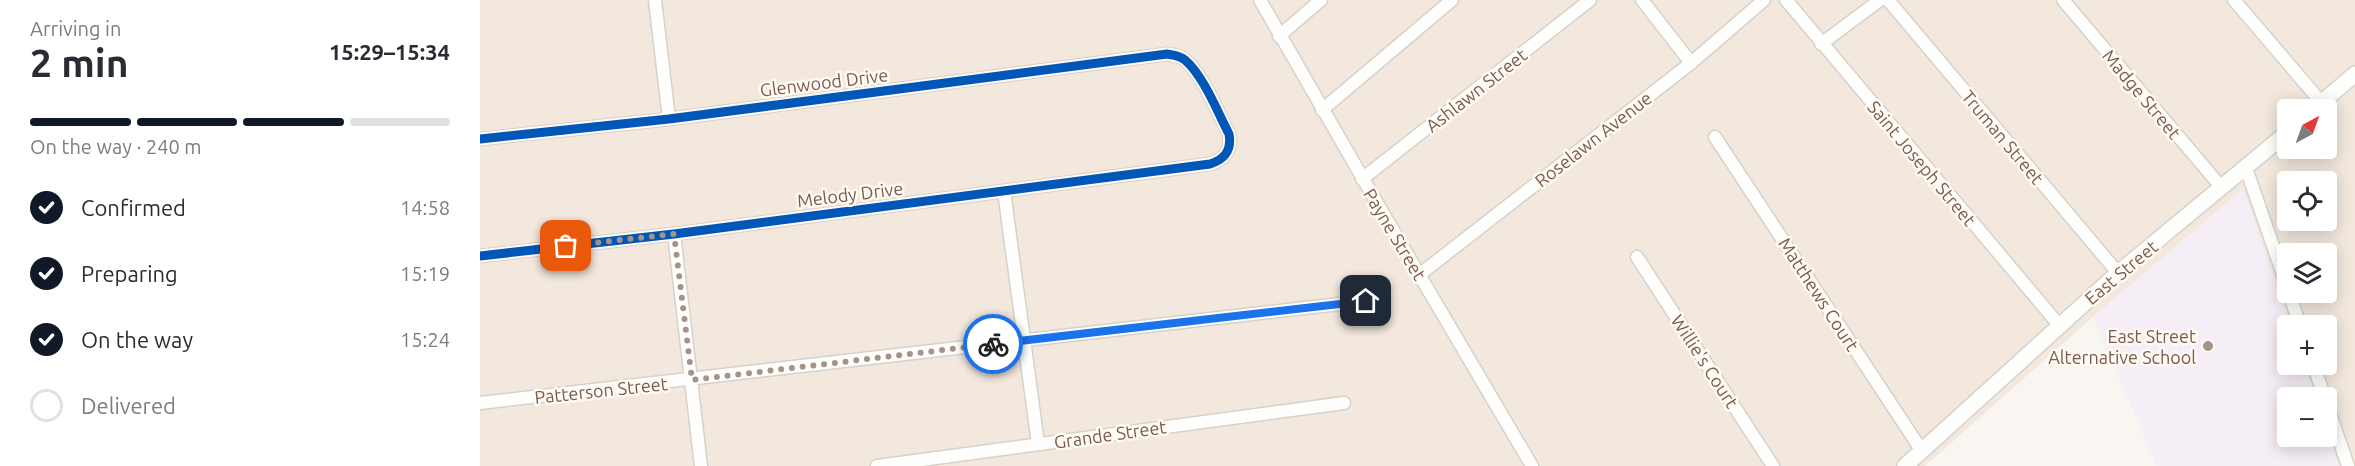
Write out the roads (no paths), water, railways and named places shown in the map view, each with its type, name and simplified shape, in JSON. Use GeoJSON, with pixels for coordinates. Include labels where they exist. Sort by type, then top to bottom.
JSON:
{"type":"FeatureCollection","features":[{"type":"Feature","properties":{"kind":"street"},"geometry":{"type":"LineString","coordinates":[[655,0],[669,119]]}},
{"type":"Feature","properties":{"kind":"street","name":"Payne Street"},"geometry":{"type":"LineString","coordinates":[[1260,0],[1362,179],[1532,466]]}},
{"type":"Feature","properties":{"kind":"street"},"geometry":{"type":"LineString","coordinates":[[1280,36],[1321,0]]}},
{"type":"Feature","properties":{"kind":"street"},"geometry":{"type":"LineString","coordinates":[[1322,110],[1452,0]]}},
{"type":"Feature","properties":{"kind":"street","name":"Ashlawn Street"},"geometry":{"type":"LineString","coordinates":[[1362,179],[1590,0]]}},
{"type":"Feature","properties":{"kind":"street"},"geometry":{"type":"LineString","coordinates":[[1642,0],[1691,63]]}},
{"type":"Feature","properties":{"kind":"street","name":"Roselawn Avenue"},"geometry":{"type":"LineString","coordinates":[[1419,275],[1691,63],[1764,0]]}},
{"type":"Feature","properties":{"kind":"street","name":"Saint Joseph Street"},"geometry":{"type":"LineString","coordinates":[[1786,0],[2059,326]]}},
{"type":"Feature","properties":{"kind":"street"},"geometry":{"type":"LineString","coordinates":[[1821,44],[1880,0]]}},
{"type":"Feature","properties":{"kind":"street","name":"Truman Street"},"geometry":{"type":"LineString","coordinates":[[1888,0],[2118,273]]}},
{"type":"Feature","properties":{"kind":"street","name":"Madge Street"},"geometry":{"type":"LineString","coordinates":[[2063,0],[2222,188]]}},
{"type":"Feature","properties":{"kind":"street"},"geometry":{"type":"LineString","coordinates":[[2234,0],[2312,99]]}},
{"type":"Feature","properties":{"kind":"street","name":"Glenwood Drive"},"geometry":{"type":"LineString","coordinates":[[480,139],[669,119],[1172,55],[1185,60],[1196,73],[1229,134],[1231,144],[1223,158]]}},
{"type":"Feature","properties":{"kind":"street"},"geometry":{"type":"LineString","coordinates":[[2325,99],[2355,74]]}},
{"type":"Feature","properties":{"kind":"street","name":"Matthews Court"},"geometry":{"type":"LineString","coordinates":[[1715,137],[1922,451]]}},
{"type":"Feature","properties":{"kind":"street","name":"East Street"},"geometry":{"type":"LineString","coordinates":[[1905,466],[2118,273],[2277,141]]}},
{"type":"Feature","properties":{"kind":"street","name":"Melody Drive"},"geometry":{"type":"LineString","coordinates":[[480,256],[674,234],[1210,164],[1223,158]]}},
{"type":"Feature","properties":{"kind":"street"},"geometry":{"type":"LineString","coordinates":[[2246,168],[2277,259]]}},
{"type":"Feature","properties":{"kind":"street"},"geometry":{"type":"LineString","coordinates":[[1004,191],[1038,444]]}},
{"type":"Feature","properties":{"kind":"street"},"geometry":{"type":"LineString","coordinates":[[674,234],[701,466]]}},
{"type":"Feature","properties":{"kind":"street","name":"Willie's Court"},"geometry":{"type":"LineString","coordinates":[[1637,257],[1773,466]]}},
{"type":"Feature","properties":{"kind":"street","name":"Patterson Street"},"geometry":{"type":"LineString","coordinates":[[480,403],[1366,301]]}},
{"type":"Feature","properties":{"kind":"street","name":"Grande Street"},"geometry":{"type":"LineString","coordinates":[[877,466],[1344,403]]}},
{"type":"Feature","properties":{"kind":"street"},"geometry":{"type":"LineString","coordinates":[[2337,428],[2350,458]]}},
{"type":"Feature","properties":{"kind":"place","name":"East Street Alternative School"},"geometry":{"type":"Point","coordinates":[2208,346]}}]}
